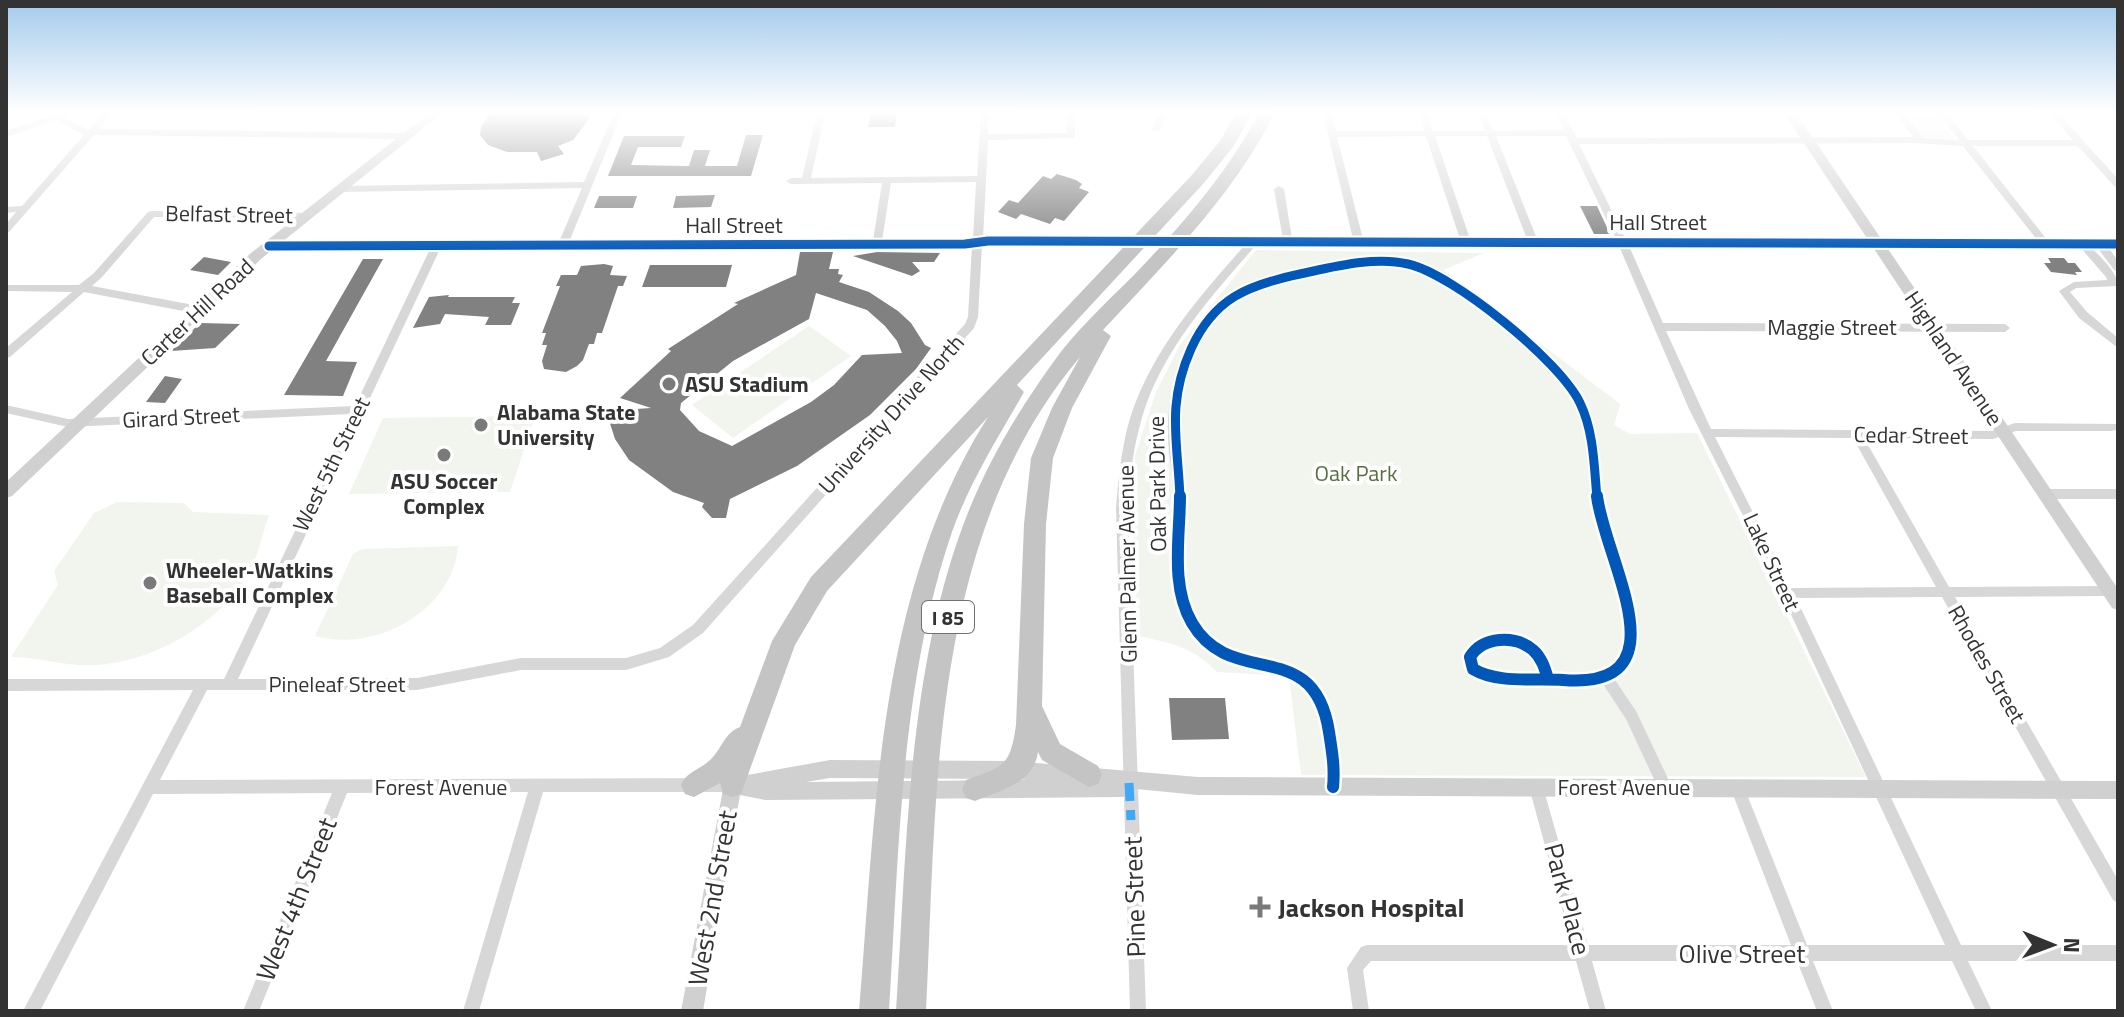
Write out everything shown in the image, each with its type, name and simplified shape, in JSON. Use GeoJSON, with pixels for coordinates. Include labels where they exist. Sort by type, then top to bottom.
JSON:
{"type":"FeatureCollection","features":[{"type":"Feature","properties":{"kind":"highway","name":"I 85"},"geometry":{"type":"LineString","coordinates":[[874,1011],[900,709],[912,636],[927,576],[948,514],[973,458],[1009,398],[1060,330],[1213,160]]}},
{"type":"Feature","properties":{"kind":"highway","name":"I 85"},"geometry":{"type":"LineString","coordinates":[[911,1011],[935,683],[967,549],[993,478],[1023,420],[1061,366],[1233,173],[1240,160]]}},
{"type":"Feature","properties":{"kind":"highway"},"geometry":{"type":"LineString","coordinates":[[976,779],[1006,777],[1024,760],[1035,524],[1042,458],[1080,372],[1140,279]]}},
{"type":"Feature","properties":{"kind":"highway"},"geometry":{"type":"LineString","coordinates":[[732,785],[784,641],[819,584],[1060,330]]}},
{"type":"Feature","properties":{"kind":"highway"},"geometry":{"type":"LineString","coordinates":[[1028,696],[1035,722],[1051,752],[1089,775]]}},
{"type":"Feature","properties":{"kind":"highway"},"geometry":{"type":"LineString","coordinates":[[694,785],[719,769],[733,753],[761,704]]}},
{"type":"Feature","properties":{"kind":"street"},"geometry":{"type":"LineString","coordinates":[[6,230],[67,160]]}},
{"type":"Feature","properties":{"kind":"street","name":"Carter Hill Road"},"geometry":{"type":"LineString","coordinates":[[6,492],[269,246],[375,160]]}},
{"type":"Feature","properties":{"kind":"street"},"geometry":{"type":"LineString","coordinates":[[563,244],[598,160]]}},
{"type":"Feature","properties":{"kind":"street"},"geometry":{"type":"LineString","coordinates":[[806,181],[811,160]]}},
{"type":"Feature","properties":{"kind":"street","name":"University Drive North"},"geometry":{"type":"LineString","coordinates":[[664,653],[695,632],[960,338],[973,317],[983,160]]}},
{"type":"Feature","properties":{"kind":"street"},"geometry":{"type":"LineString","coordinates":[[1339,160],[1359,242]]}},
{"type":"Feature","properties":{"kind":"street"},"geometry":{"type":"LineString","coordinates":[[1439,160],[1466,242]]}},
{"type":"Feature","properties":{"kind":"street"},"geometry":{"type":"LineString","coordinates":[[1500,160],[1533,242]]}},
{"type":"Feature","properties":{"kind":"street","name":"Lake Street"},"geometry":{"type":"LineString","coordinates":[[1583,160],[1708,433],[1984,1011]]}},
{"type":"Feature","properties":{"kind":"street","name":"Highland Avenue"},"geometry":{"type":"LineString","coordinates":[[1822,160],[2114,597]]}},
{"type":"Feature","properties":{"kind":"street"},"geometry":{"type":"LineString","coordinates":[[1980,160],[2045,243]]}},
{"type":"Feature","properties":{"kind":"street"},"geometry":{"type":"LineString","coordinates":[[2096,160],[2118,185]]}},
{"type":"Feature","properties":{"kind":"street"},"geometry":{"type":"LineString","coordinates":[[791,181],[982,179]]}},
{"type":"Feature","properties":{"kind":"street"},"geometry":{"type":"LineString","coordinates":[[877,244],[887,181]]}},
{"type":"Feature","properties":{"kind":"street"},"geometry":{"type":"LineString","coordinates":[[339,189],[587,185]]}},
{"type":"Feature","properties":{"kind":"street"},"geometry":{"type":"LineString","coordinates":[[1279,189],[1288,241]]}},
{"type":"Feature","properties":{"kind":"street"},"geometry":{"type":"LineString","coordinates":[[6,210],[24,209]]}},
{"type":"Feature","properties":{"kind":"street","name":"Belfast Street"},"geometry":{"type":"LineString","coordinates":[[83,289],[151,214],[306,216]]}},
{"type":"Feature","properties":{"kind":"street","name":"Hall Street"},"geometry":{"type":"LineString","coordinates":[[269,246],[1061,241],[2118,244]]}},
{"type":"Feature","properties":{"kind":"street","name":"Hall Street"},"geometry":{"type":"LineString","coordinates":[[1198,241],[1227,248],[1234,264]]}},
{"type":"Feature","properties":{"kind":"street","name":"Glenn Palmer Avenue"},"geometry":{"type":"LineString","coordinates":[[1129,783],[1122,508],[1127,444],[1140,401],[1156,367],[1175,337],[1254,241]]}},
{"type":"Feature","properties":{"kind":"street"},"geometry":{"type":"LineString","coordinates":[[2082,243],[2115,283],[2074,285],[2064,291],[2083,315],[2118,344]]}},
{"type":"Feature","properties":{"kind":"street"},"geometry":{"type":"LineString","coordinates":[[2100,244],[2118,268]]}},
{"type":"Feature","properties":{"kind":"street","name":"West 5th Street"},"geometry":{"type":"LineString","coordinates":[[228,685],[437,245]]}},
{"type":"Feature","properties":{"kind":"street","name":"Oak Park Drive"},"geometry":{"type":"LineString","coordinates":[[1333,787],[1335,771],[1325,706],[1312,685],[1291,670],[1235,659],[1213,647],[1196,628],[1179,580],[1180,492],[1173,426],[1182,376],[1194,340],[1214,313],[1227,299],[1248,287],[1375,261],[1410,264],[1435,275],[1534,349],[1557,370],[1573,390],[1589,423],[1600,518],[1632,623],[1632,648],[1627,659],[1616,673],[1606,678]]}},
{"type":"Feature","properties":{"kind":"street"},"geometry":{"type":"LineString","coordinates":[[6,288],[83,289],[199,310]]}},
{"type":"Feature","properties":{"kind":"street"},"geometry":{"type":"LineString","coordinates":[[6,354],[83,289]]}},
{"type":"Feature","properties":{"kind":"street","name":"Maggie Street"},"geometry":{"type":"LineString","coordinates":[[1659,327],[2005,328]]}},
{"type":"Feature","properties":{"kind":"street","name":"Girard Street"},"geometry":{"type":"LineString","coordinates":[[6,409],[68,423],[357,410]]}},
{"type":"Feature","properties":{"kind":"street","name":"Cedar Street"},"geometry":{"type":"LineString","coordinates":[[1708,433],[1993,435],[2022,426],[2112,427]]}},
{"type":"Feature","properties":{"kind":"street","name":"Rhodes Street"},"geometry":{"type":"LineString","coordinates":[[1856,434],[2118,895]]}},
{"type":"Feature","properties":{"kind":"street"},"geometry":{"type":"LineString","coordinates":[[2045,494],[2118,494]]}},
{"type":"Feature","properties":{"kind":"street"},"geometry":{"type":"LineString","coordinates":[[1787,593],[1946,591],[2114,597]]}},
{"type":"Feature","properties":{"kind":"street"},"geometry":{"type":"LineString","coordinates":[[1548,679],[1541,658],[1520,643],[1487,641],[1477,646],[1470,657],[1473,669],[1478,673],[1581,683],[1606,678],[1631,715],[1665,787]]}},
{"type":"Feature","properties":{"kind":"street","name":"Pineleaf Street"},"geometry":{"type":"LineString","coordinates":[[6,685],[417,684],[504,666],[626,664],[664,653]]}},
{"type":"Feature","properties":{"kind":"street"},"geometry":{"type":"LineString","coordinates":[[31,1011],[203,685]]}},
{"type":"Feature","properties":{"kind":"street","name":"Forest Avenue"},"geometry":{"type":"LineString","coordinates":[[149,787],[732,785],[830,769],[1123,788],[1129,783]]}},
{"type":"Feature","properties":{"kind":"street","name":"Forest Avenue"},"geometry":{"type":"LineString","coordinates":[[1014,770],[1123,778],[1129,783],[1333,787],[2118,790]]}},
{"type":"Feature","properties":{"kind":"street","name":"Forest Avenue"},"geometry":{"type":"LineString","coordinates":[[732,785],[765,791],[976,779]]}},
{"type":"Feature","properties":{"kind":"street","name":"Pine Street"},"geometry":{"type":"LineString","coordinates":[[1129,783],[1138,1011]]}},
{"type":"Feature","properties":{"kind":"street","name":"West 2nd Street"},"geometry":{"type":"LineString","coordinates":[[692,1011],[732,785]]}},
{"type":"Feature","properties":{"kind":"street","name":"West 4th Street"},"geometry":{"type":"LineString","coordinates":[[251,1011],[342,787]]}},
{"type":"Feature","properties":{"kind":"street"},"geometry":{"type":"LineString","coordinates":[[471,1011],[537,787]]}},
{"type":"Feature","properties":{"kind":"street","name":"Park Place"},"geometry":{"type":"LineString","coordinates":[[1536,787],[1598,1011]]}},
{"type":"Feature","properties":{"kind":"street"},"geometry":{"type":"LineString","coordinates":[[1737,787],[1825,1011]]}},
{"type":"Feature","properties":{"kind":"street","name":"Olive Street"},"geometry":{"type":"LineString","coordinates":[[1361,1011],[1355,968],[1367,953],[2118,953]]}},
{"type":"Feature","properties":{"kind":"green space","name":"Oak Park"},"geometry":{"type":"Polygon","coordinates":[[[1256,250],[1484,253],[1443,270],[1620,404],[1614,425],[1630,434],[1697,433],[1866,777],[1301,775],[1289,676],[1217,672],[1180,647],[1137,636],[1133,518],[1135,456],[1156,392],[1180,345],[1256,250]]]}},
{"type":"Feature","properties":{"kind":"green space"},"geometry":{"type":"Polygon","coordinates":[[[809,326],[851,356],[733,438],[692,405],[809,326]]]}},
{"type":"Feature","properties":{"kind":"green space","name":"ASU Soccer Complex"},"geometry":{"type":"Polygon","coordinates":[[[535,416],[510,492],[349,494],[383,418],[535,416]]]}},
{"type":"Feature","properties":{"kind":"green space","name":"Wheeler-Watkins Baseball Complex"},"geometry":{"type":"Polygon","coordinates":[[[117,502],[184,503],[193,512],[269,515],[255,559],[243,583],[214,615],[178,640],[138,657],[96,665],[11,657],[58,585],[54,571],[94,513],[117,502]]]}},
{"type":"Feature","properties":{"kind":"green space"},"geometry":{"type":"Polygon","coordinates":[[[458,546],[453,569],[442,590],[426,608],[407,622],[362,638],[338,640],[315,636],[353,554],[362,549],[458,546]]]}},
{"type":"Feature","properties":{"kind":"building"},"geometry":{"type":"Polygon","coordinates":[[[614,160],[633,160],[631,165],[689,166],[691,160],[707,160],[705,166],[737,166],[739,160],[756,160],[751,176],[608,176],[614,160]]]}},
{"type":"Feature","properties":{"kind":"building"},"geometry":{"type":"Polygon","coordinates":[[[1057,174],[1076,180],[1082,184],[1079,188],[1089,192],[1064,221],[1055,218],[1050,224],[1021,214],[1016,219],[998,212],[1009,200],[1018,203],[1043,176],[1051,179],[1057,174]]]}},
{"type":"Feature","properties":{"kind":"building"},"geometry":{"type":"Polygon","coordinates":[[[715,195],[711,207],[673,208],[676,196],[715,195]]]}},
{"type":"Feature","properties":{"kind":"building"},"geometry":{"type":"Polygon","coordinates":[[[599,196],[637,196],[633,208],[594,208],[599,196]]]}},
{"type":"Feature","properties":{"kind":"building"},"geometry":{"type":"Polygon","coordinates":[[[1580,206],[1597,206],[1610,234],[1594,234],[1580,206]]]}},
{"type":"Feature","properties":{"kind":"building","name":"ASU Stadium"},"geometry":{"type":"Polygon","coordinates":[[[800,252],[833,252],[829,269],[839,269],[838,274],[843,275],[839,282],[869,292],[898,311],[911,323],[925,345],[931,348],[916,369],[870,415],[797,466],[730,499],[726,518],[712,518],[702,507],[704,503],[673,492],[629,460],[615,439],[606,411],[651,408],[620,398],[671,351],[668,349],[738,304],[734,303],[796,275],[800,252]],[[816,293],[809,319],[733,361],[681,403],[680,410],[699,431],[732,446],[811,402],[834,385],[862,355],[902,353],[885,326],[867,310],[816,293]]]}},
{"type":"Feature","properties":{"kind":"building"},"geometry":{"type":"Polygon","coordinates":[[[877,252],[940,253],[934,262],[912,262],[920,271],[912,276],[853,256],[877,252]]]}},
{"type":"Feature","properties":{"kind":"building"},"geometry":{"type":"Polygon","coordinates":[[[204,257],[231,262],[218,275],[190,270],[204,257]]]}},
{"type":"Feature","properties":{"kind":"building"},"geometry":{"type":"Polygon","coordinates":[[[2048,258],[2064,258],[2068,263],[2075,263],[2082,272],[2075,272],[2077,275],[2051,272],[2044,263],[2051,263],[2048,258]]]}},
{"type":"Feature","properties":{"kind":"building"},"geometry":{"type":"Polygon","coordinates":[[[363,259],[383,259],[326,361],[357,362],[343,396],[284,395],[363,259]]]}},
{"type":"Feature","properties":{"kind":"building"},"geometry":{"type":"Polygon","coordinates":[[[650,265],[732,265],[726,287],[642,287],[650,265]]]}},
{"type":"Feature","properties":{"kind":"building"},"geometry":{"type":"Polygon","coordinates":[[[581,266],[613,266],[610,275],[627,276],[623,286],[618,286],[602,333],[597,333],[594,344],[589,344],[577,366],[566,372],[544,369],[542,361],[547,345],[542,345],[546,333],[542,333],[560,286],[556,286],[561,275],[577,275],[581,266]]]}},
{"type":"Feature","properties":{"kind":"building"},"geometry":{"type":"Polygon","coordinates":[[[429,297],[515,297],[512,303],[520,303],[511,325],[485,325],[489,317],[445,314],[440,324],[413,328],[429,297]]]}},
{"type":"Feature","properties":{"kind":"building"},"geometry":{"type":"Polygon","coordinates":[[[200,323],[240,324],[215,348],[171,351],[200,323]]]}},
{"type":"Feature","properties":{"kind":"building"},"geometry":{"type":"Polygon","coordinates":[[[165,376],[182,379],[165,403],[146,402],[165,376]]]}},
{"type":"Feature","properties":{"kind":"building"},"geometry":{"type":"Polygon","coordinates":[[[1169,698],[1225,698],[1229,739],[1172,740],[1169,698]]]}},
{"type":"Feature","properties":{"kind":"marked path"},"geometry":{"type":"LineString","coordinates":[[1129,783],[1131,820]]}},
{"type":"Feature","properties":{"kind":"cycle path"},"geometry":{"type":"LineString","coordinates":[[269,246],[965,244],[988,241],[2118,244]]}},
{"type":"Feature","properties":{"kind":"cycle path"},"geometry":{"type":"LineString","coordinates":[[1333,787],[1334,764],[1328,725],[1320,699],[1308,682],[1293,672],[1238,659],[1219,651],[1202,637],[1191,622],[1180,588],[1180,492],[1173,434],[1177,394],[1188,355],[1202,328],[1222,304],[1243,290],[1317,270],[1371,263],[1409,264],[1448,283],[1496,317],[1541,355],[1571,387],[1586,418],[1600,518],[1633,631],[1629,652],[1622,666],[1612,675],[1599,680],[1568,681],[1494,677],[1473,669],[1470,657],[1474,650],[1489,641],[1518,642],[1536,653],[1548,679]]}},
{"type":"Feature","properties":{"kind":"place","name":"ASU Stadium"},"geometry":{"type":"Point","coordinates":[669,384]}},
{"type":"Feature","properties":{"kind":"place","name":"Alabama State University"},"geometry":{"type":"Point","coordinates":[481,425]}},
{"type":"Feature","properties":{"kind":"place","name":"ASU Soccer Complex"},"geometry":{"type":"Point","coordinates":[444,455]}},
{"type":"Feature","properties":{"kind":"place","name":"Wheeler-Watkins Baseball Complex"},"geometry":{"type":"Point","coordinates":[150,583]}},
{"type":"Feature","properties":{"kind":"place","name":"Jackson Hospital"},"geometry":{"type":"Point","coordinates":[1260,907]}}]}
